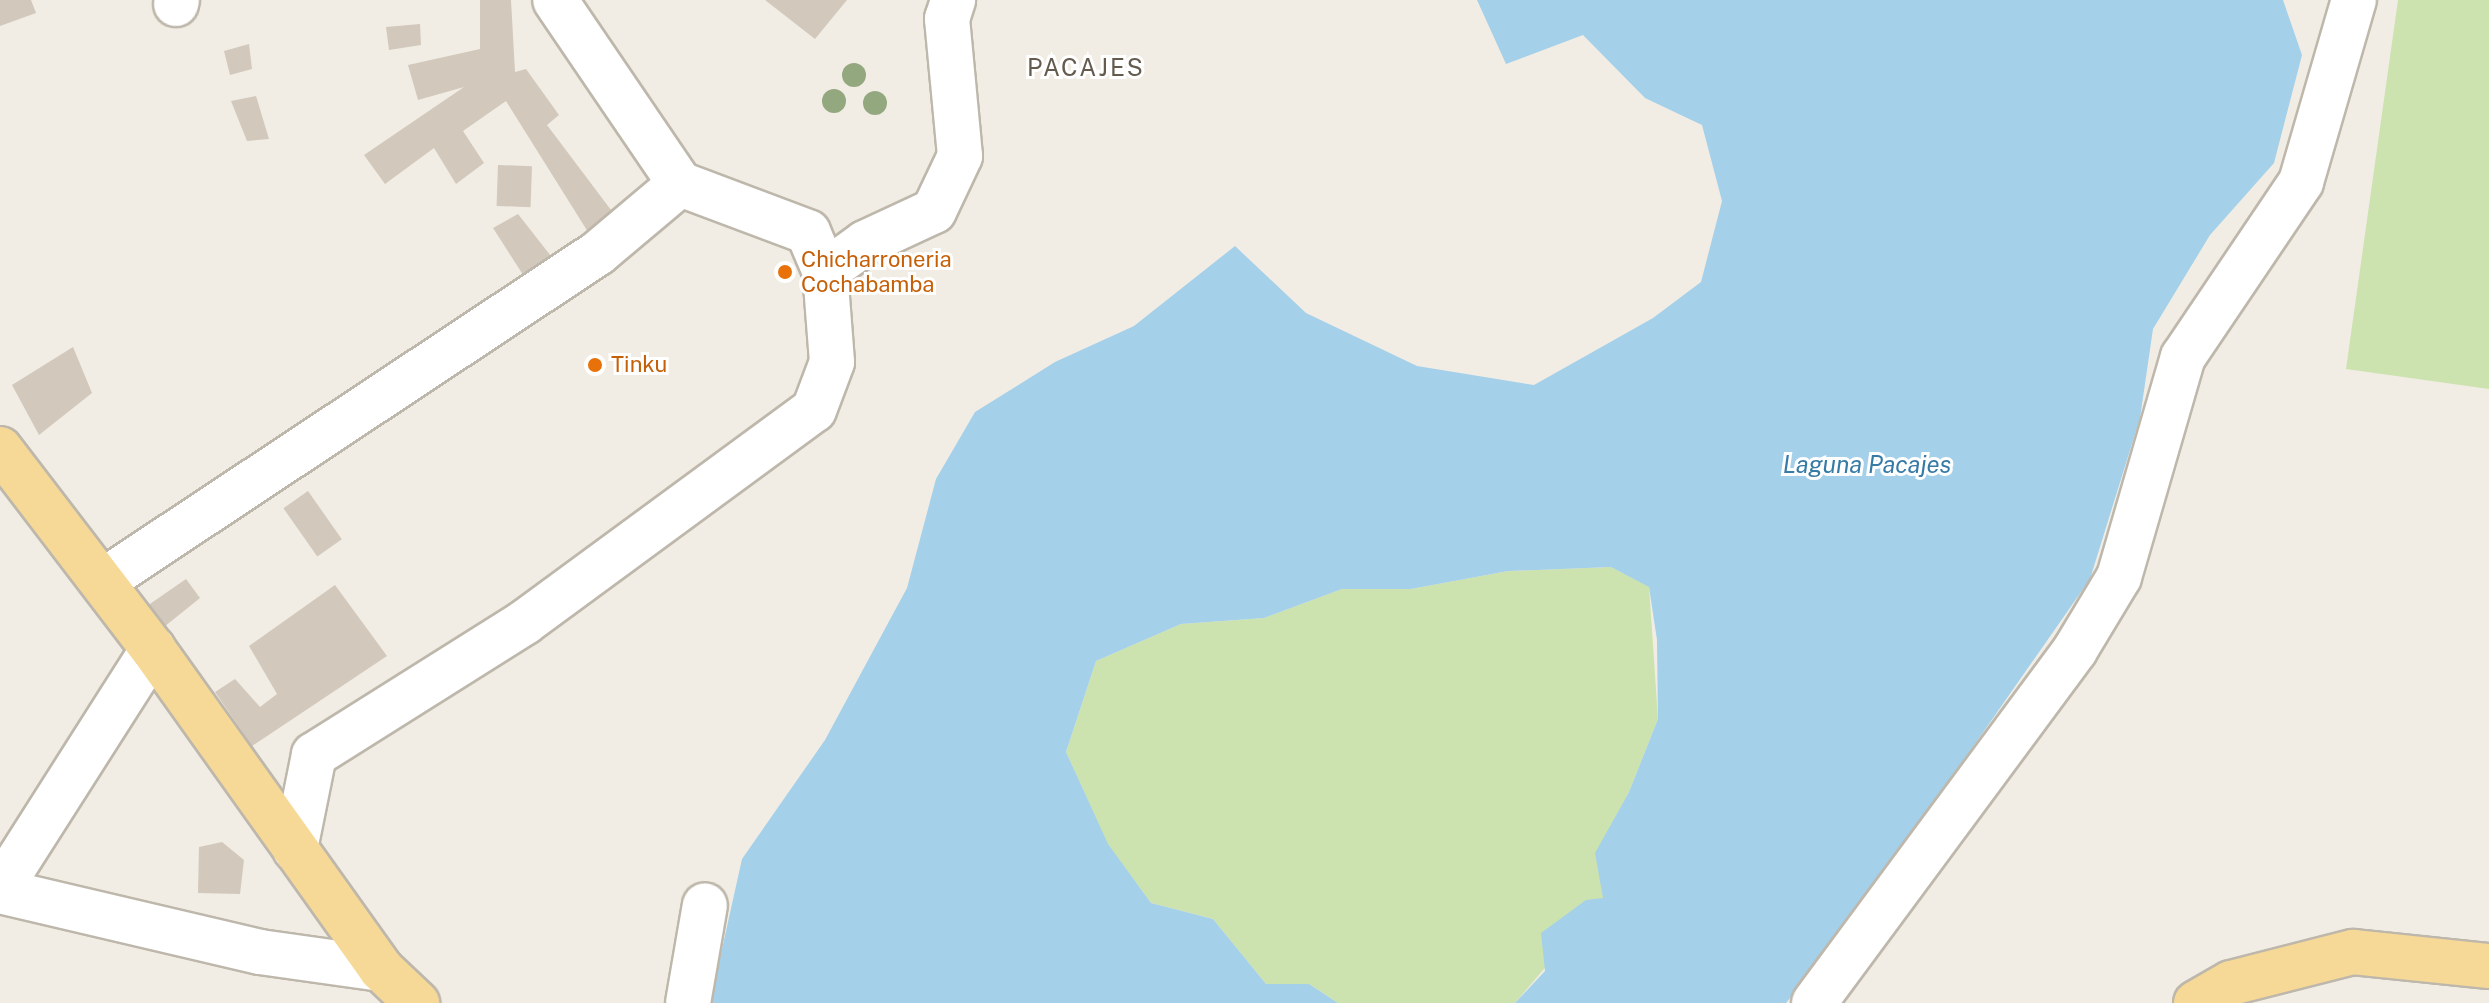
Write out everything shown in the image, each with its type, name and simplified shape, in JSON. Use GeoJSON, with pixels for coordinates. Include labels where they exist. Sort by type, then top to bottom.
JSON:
{"type":"FeatureCollection","features":[{"type":"Feature","properties":{"kind":"main road"},"geometry":{"type":"LineString","coordinates":[[0,449],[153,649],[381,969],[417,1003]]}},
{"type":"Feature","properties":{"kind":"main road"},"geometry":{"type":"LineString","coordinates":[[2196,1003],[2231,983],[2353,952],[2489,966]]}},
{"type":"Feature","properties":{"kind":"street"},"geometry":{"type":"LineString","coordinates":[[295,849],[314,755],[525,622],[814,410],[832,362],[825,272],[808,232],[680,184],[555,0]]}},
{"type":"Feature","properties":{"kind":"street"},"geometry":{"type":"LineString","coordinates":[[825,272],[865,243],[934,211],[960,156],[947,19],[953,0]]}},
{"type":"Feature","properties":{"kind":"street"},"geometry":{"type":"LineString","coordinates":[[1814,1003],[2075,650],[2119,577],[2183,357],[2301,182],[2354,0]]}},
{"type":"Feature","properties":{"kind":"street"},"geometry":{"type":"LineString","coordinates":[[103,581],[598,253],[680,184]]}},
{"type":"Feature","properties":{"kind":"street"},"geometry":{"type":"LineString","coordinates":[[153,649],[0,890],[260,952],[381,969]]}},
{"type":"Feature","properties":{"kind":"street"},"geometry":{"type":"LineString","coordinates":[[688,1003],[705,905]]}},
{"type":"Feature","properties":{"kind":"green space"},"geometry":{"type":"Polygon","coordinates":[[[2398,0],[2489,0],[2489,389],[2346,369],[2398,0]]]}},
{"type":"Feature","properties":{"kind":"green space"},"geometry":{"type":"Polygon","coordinates":[[[1611,567],[1649,586],[1658,719],[1629,792],[1596,853],[1604,898],[1515,1003],[1338,1003],[1309,984],[1266,984],[1213,919],[1151,903],[1107,844],[1066,752],[1096,661],[1181,624],[1264,618],[1342,589],[1411,589],[1508,571],[1611,567]]]}},
{"type":"Feature","properties":{"kind":"water","name":"Laguna Pacajes"},"geometry":{"type":"Polygon","coordinates":[[[1477,0],[2283,0],[2302,55],[2274,163],[2210,235],[2153,329],[2140,418],[2090,579],[1848,926],[1786,1003],[1515,1003],[1545,971],[1541,933],[1586,900],[1603,898],[1595,853],[1629,792],[1658,719],[1657,640],[1649,587],[1611,567],[1508,571],[1411,589],[1342,589],[1264,618],[1181,624],[1096,661],[1066,752],[1108,844],[1151,903],[1213,919],[1266,984],[1309,984],[1338,1003],[710,1003],[742,859],[825,740],[907,588],[936,479],[975,412],[1055,362],[1134,326],[1235,246],[1306,313],[1417,366],[1534,385],[1653,318],[1701,282],[1722,201],[1702,125],[1645,98],[1583,35],[1506,64],[1477,0]]]}},
{"type":"Feature","properties":{"kind":"building"},"geometry":{"type":"Polygon","coordinates":[[[0,0],[31,0],[36,13],[0,26],[0,0]]]}},
{"type":"Feature","properties":{"kind":"building"},"geometry":{"type":"Polygon","coordinates":[[[480,0],[511,0],[515,72],[526,69],[559,115],[547,125],[614,214],[588,232],[506,101],[463,131],[484,163],[456,184],[434,148],[385,184],[364,155],[464,87],[418,100],[408,65],[480,49],[480,0]]]}},
{"type":"Feature","properties":{"kind":"building"},"geometry":{"type":"Polygon","coordinates":[[[765,0],[847,0],[815,39],[765,0]]]}},
{"type":"Feature","properties":{"kind":"building"},"geometry":{"type":"Polygon","coordinates":[[[420,24],[421,45],[389,50],[386,27],[420,24]]]}},
{"type":"Feature","properties":{"kind":"building"},"geometry":{"type":"Polygon","coordinates":[[[249,44],[252,69],[230,75],[224,51],[249,44]]]}},
{"type":"Feature","properties":{"kind":"building"},"geometry":{"type":"Polygon","coordinates":[[[256,96],[269,139],[247,141],[231,101],[256,96]]]}},
{"type":"Feature","properties":{"kind":"building"},"geometry":{"type":"Polygon","coordinates":[[[498,165],[532,166],[531,207],[497,206],[498,165]]]}},
{"type":"Feature","properties":{"kind":"building"},"geometry":{"type":"Polygon","coordinates":[[[518,214],[554,260],[527,281],[493,228],[518,214]]]}},
{"type":"Feature","properties":{"kind":"building"},"geometry":{"type":"Polygon","coordinates":[[[73,347],[92,393],[39,435],[12,385],[73,347]]]}},
{"type":"Feature","properties":{"kind":"building"},"geometry":{"type":"Polygon","coordinates":[[[308,491],[342,539],[317,557],[283,508],[308,491]]]}},
{"type":"Feature","properties":{"kind":"building"},"geometry":{"type":"Polygon","coordinates":[[[186,579],[200,598],[164,627],[147,606],[186,579]]]}},
{"type":"Feature","properties":{"kind":"building"},"geometry":{"type":"Polygon","coordinates":[[[335,585],[387,656],[252,746],[215,692],[235,679],[260,707],[277,694],[249,646],[335,585]]]}},
{"type":"Feature","properties":{"kind":"building"},"geometry":{"type":"Polygon","coordinates":[[[222,842],[244,860],[240,894],[198,893],[199,847],[222,842]]]}},
{"type":"Feature","properties":{"kind":"place","name":"Chicharroneria Cochabamba"},"geometry":{"type":"Point","coordinates":[785,272]}},
{"type":"Feature","properties":{"kind":"place","name":"Tinku"},"geometry":{"type":"Point","coordinates":[595,365]}},
{"type":"Feature","properties":{"kind":"district","name":"PACAJES"},"geometry":{"type":"Point","coordinates":[1086,68]}}]}
